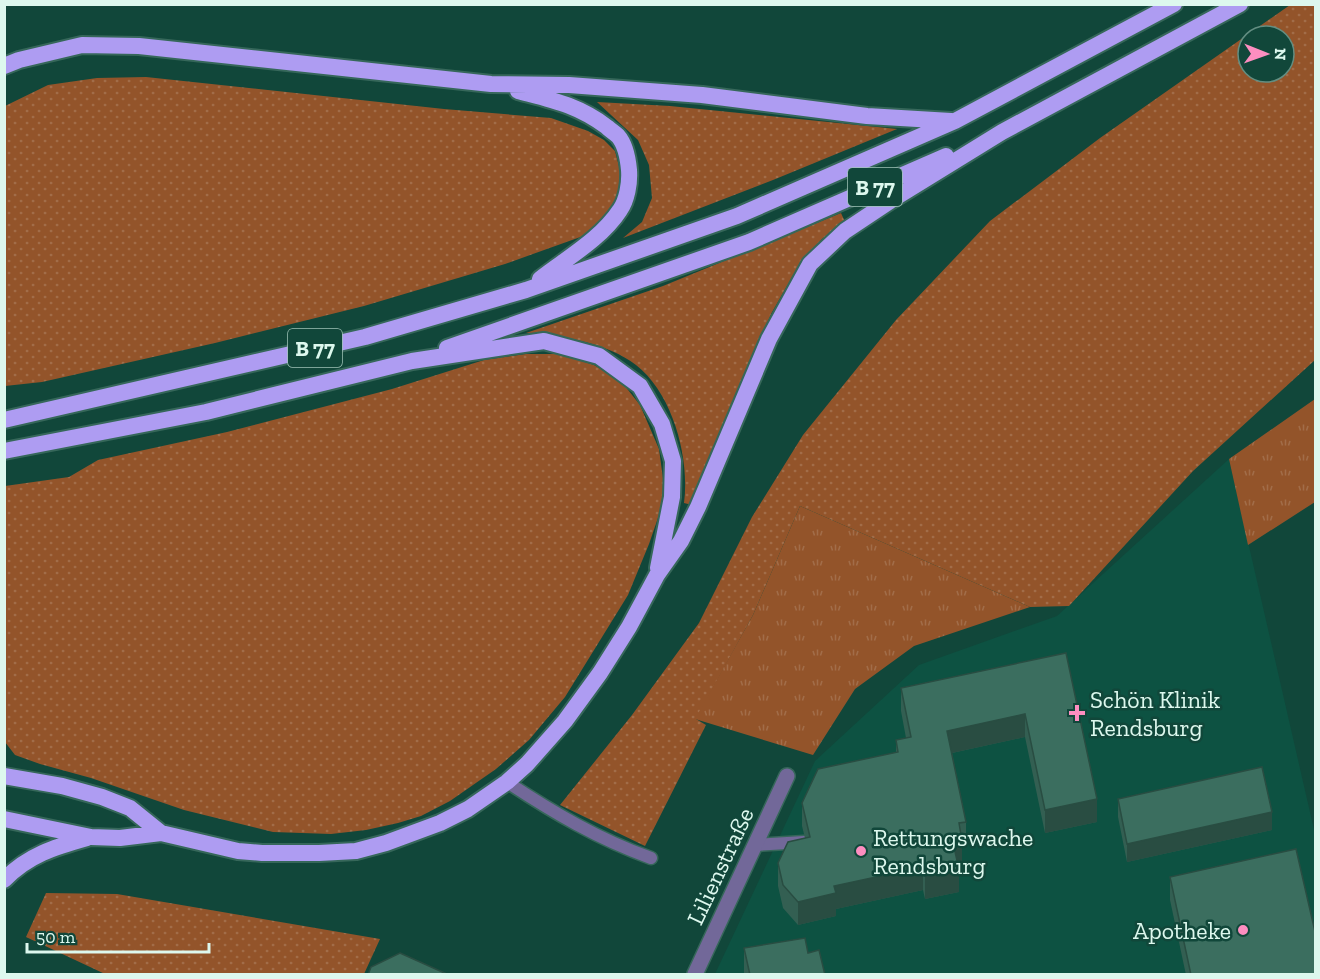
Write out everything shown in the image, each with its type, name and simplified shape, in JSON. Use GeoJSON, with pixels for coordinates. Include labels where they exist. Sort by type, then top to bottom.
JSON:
{"type":"FeatureCollection","features":[{"type":"Feature","properties":{"kind":"highway","name":"B 77"},"geometry":{"type":"LineString","coordinates":[[4,420],[365,337],[526,290],[737,216],[955,121],[1174,4]]}},
{"type":"Feature","properties":{"kind":"highway","name":"B 77"},"geometry":{"type":"LineString","coordinates":[[4,451],[206,412],[412,361],[749,242],[1002,132],[1240,4]]}},
{"type":"Feature","properties":{"kind":"highway"},"geometry":{"type":"LineString","coordinates":[[4,66],[19,60],[82,45],[140,46],[491,84],[569,85],[680,93],[867,117],[955,121]]}},
{"type":"Feature","properties":{"kind":"highway"},"geometry":{"type":"LineString","coordinates":[[491,84],[567,103],[593,116],[618,136],[627,156],[630,174],[622,208],[592,240],[526,290]]}},
{"type":"Feature","properties":{"kind":"highway"},"geometry":{"type":"LineString","coordinates":[[4,819],[91,837],[120,838],[161,833],[214,846],[262,853],[356,851],[386,843],[440,823],[468,809],[507,782],[526,764],[565,721],[600,673],[657,575],[681,541],[698,507],[769,339],[810,264],[846,231],[1002,132]]}},
{"type":"Feature","properties":{"kind":"highway"},"geometry":{"type":"LineString","coordinates":[[412,361],[544,341],[599,356],[640,386],[662,424],[673,460],[672,497],[657,575]]}},
{"type":"Feature","properties":{"kind":"highway"},"geometry":{"type":"LineString","coordinates":[[4,776],[62,786],[102,797],[130,808],[161,833]]}},
{"type":"Feature","properties":{"kind":"highway"},"geometry":{"type":"LineString","coordinates":[[4,880],[23,862],[37,854],[91,837]]}},
{"type":"Feature","properties":{"kind":"street","name":"Lilienstraße"},"geometry":{"type":"LineString","coordinates":[[695,975],[787,776]]}},
{"type":"Feature","properties":{"kind":"lane"},"geometry":{"type":"LineString","coordinates":[[507,782],[558,816],[624,848],[651,858]]}},
{"type":"Feature","properties":{"kind":"lane"},"geometry":{"type":"LineString","coordinates":[[754,845],[806,842]]}},
{"type":"Feature","properties":{"kind":"shaded area","name":"Schön Klinik Rendsburg"},"geometry":{"type":"Polygon","coordinates":[[[1229,459],[1315,834],[1315,974],[715,974],[815,761],[919,665],[1057,616],[1229,459]]]}},
{"type":"Feature","properties":{"kind":"green space"},"geometry":{"type":"Polygon","coordinates":[[[1290,5],[1315,5],[1315,360],[1193,471],[1069,606],[1030,607],[800,506],[753,615],[696,719],[706,725],[645,846],[560,805],[632,715],[699,623],[752,517],[803,435],[896,320],[990,221],[1100,138],[1236,43],[1236,84],[1296,84],[1296,24],[1263,24],[1290,5]]]}},
{"type":"Feature","properties":{"kind":"green space"},"geometry":{"type":"Polygon","coordinates":[[[146,77],[444,109],[551,118],[588,131],[604,140],[615,151],[620,170],[619,198],[609,214],[586,235],[505,264],[364,306],[215,343],[42,382],[5,386],[5,106],[48,85],[97,78],[146,77]]]}},
{"type":"Feature","properties":{"kind":"green space"},"geometry":{"type":"Polygon","coordinates":[[[597,102],[670,106],[897,129],[623,238],[642,222],[652,198],[649,165],[638,140],[597,102]]]}},
{"type":"Feature","properties":{"kind":"green space"},"geometry":{"type":"Polygon","coordinates":[[[841,213],[845,222],[822,239],[799,265],[771,314],[692,505],[684,503],[684,467],[676,428],[660,392],[649,377],[625,357],[612,351],[568,338],[526,333],[663,286],[841,213]]]}},
{"type":"Feature","properties":{"kind":"green space"},"geometry":{"type":"Polygon","coordinates":[[[526,354],[559,354],[594,365],[621,381],[640,405],[659,449],[664,486],[660,512],[628,595],[565,697],[529,740],[496,769],[450,801],[421,816],[398,823],[331,834],[273,832],[184,810],[91,778],[40,764],[15,755],[5,742],[5,486],[69,477],[98,460],[227,432],[392,389],[484,360],[526,354]]]}},
{"type":"Feature","properties":{"kind":"green space"},"geometry":{"type":"Polygon","coordinates":[[[1315,399],[1315,502],[1248,545],[1229,459],[1315,399]]]}},
{"type":"Feature","properties":{"kind":"green space"},"geometry":{"type":"Polygon","coordinates":[[[800,506],[1030,607],[914,646],[855,689],[813,755],[695,719],[753,615],[800,506]]]}},
{"type":"Feature","properties":{"kind":"green space"},"geometry":{"type":"Polygon","coordinates":[[[46,893],[117,894],[380,939],[364,974],[105,974],[26,937],[46,893]]]}},
{"type":"Feature","properties":{"kind":"building"},"geometry":{"type":"Polygon","coordinates":[[[1066,653],[1097,799],[1045,810],[1025,714],[947,731],[966,822],[959,823],[962,841],[953,843],[959,869],[925,876],[923,867],[834,886],[836,893],[798,902],[783,885],[778,863],[788,842],[810,837],[802,803],[818,769],[898,752],[896,740],[911,737],[901,688],[1066,653]]]}},
{"type":"Feature","properties":{"kind":"building"},"geometry":{"type":"Polygon","coordinates":[[[1262,767],[1272,812],[1127,844],[1118,799],[1262,767]]]}},
{"type":"Feature","properties":{"kind":"building","name":"Apotheke"},"geometry":{"type":"Polygon","coordinates":[[[1296,849],[1316,936],[1316,975],[1191,975],[1170,877],[1296,849]]]}},
{"type":"Feature","properties":{"kind":"building"},"geometry":{"type":"Polygon","coordinates":[[[805,938],[808,953],[819,950],[825,975],[750,975],[744,948],[805,938]]]}},
{"type":"Feature","properties":{"kind":"building"},"geometry":{"type":"Polygon","coordinates":[[[400,953],[449,975],[368,975],[371,967],[400,953]]]}},
{"type":"Feature","properties":{"kind":"place","name":"Schön Klinik Rendsburg"},"geometry":{"type":"Point","coordinates":[1077,713]}},
{"type":"Feature","properties":{"kind":"place","name":"Rettungswache Rendsburg"},"geometry":{"type":"Point","coordinates":[861,851]}},
{"type":"Feature","properties":{"kind":"place","name":"Apotheke"},"geometry":{"type":"Point","coordinates":[1243,930]}}]}
